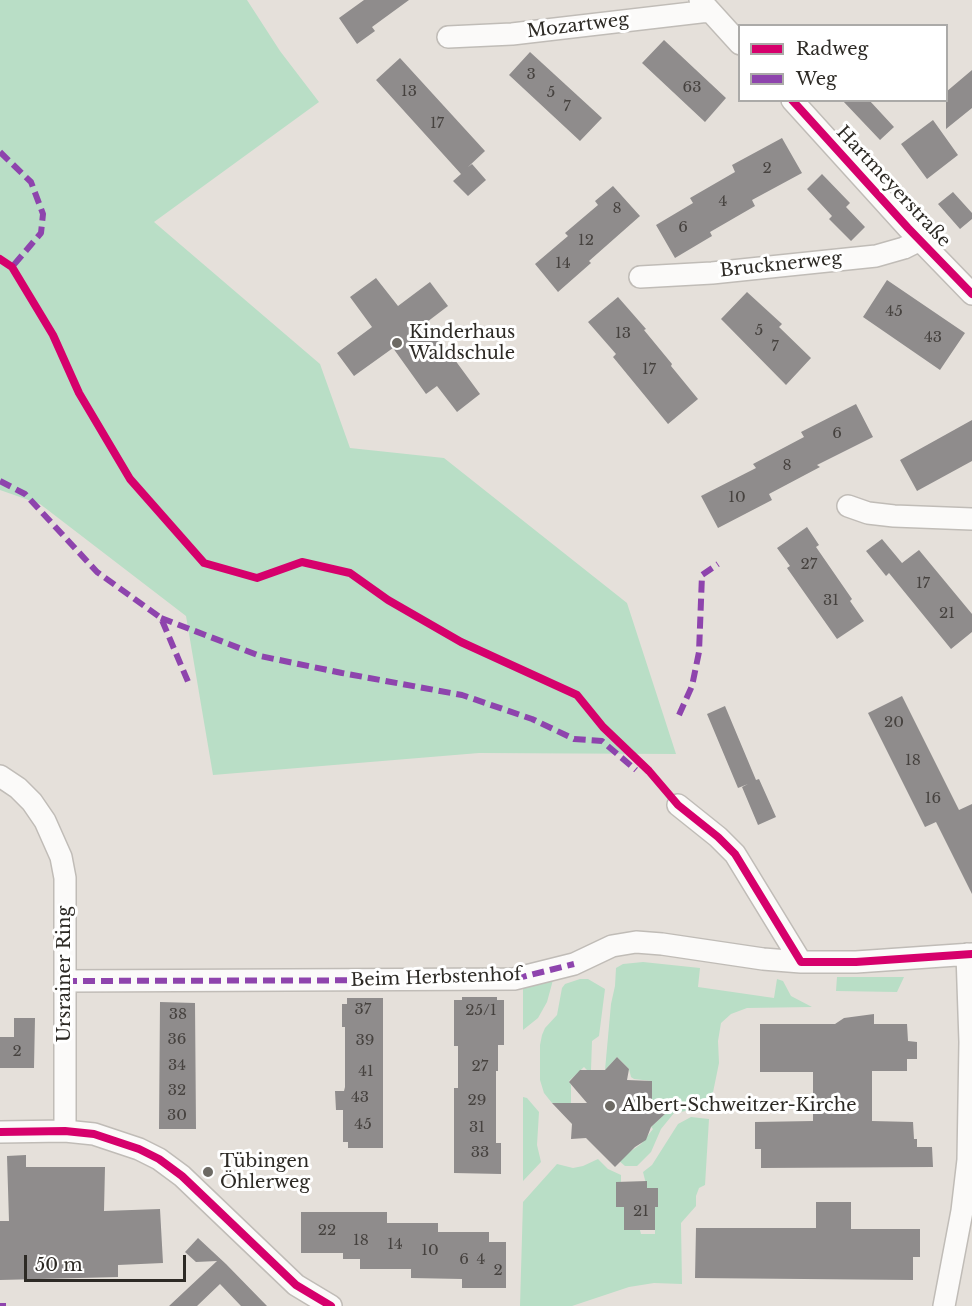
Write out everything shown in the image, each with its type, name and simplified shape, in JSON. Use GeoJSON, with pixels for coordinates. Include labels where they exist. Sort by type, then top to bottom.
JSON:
{"type":"FeatureCollection","features":[{"type":"Feature","properties":{"kind":"street","name":"Mozartweg"},"geometry":{"type":"LineString","coordinates":[[448,36],[512,34],[704,6]]}},
{"type":"Feature","properties":{"kind":"street"},"geometry":{"type":"LineString","coordinates":[[704,6],[738,42]]}},
{"type":"Feature","properties":{"kind":"street","name":"Hartmeyerstraße"},"geometry":{"type":"LineString","coordinates":[[794,102],[972,294]]}},
{"type":"Feature","properties":{"kind":"street","name":"Brucknerweg"},"geometry":{"type":"LineString","coordinates":[[640,277],[712,273],[876,256],[904,248],[920,240]]}},
{"type":"Feature","properties":{"kind":"street"},"geometry":{"type":"LineString","coordinates":[[848,506],[868,513],[894,516],[972,519]]}},
{"type":"Feature","properties":{"kind":"street","name":"Ursrainer Ring"},"geometry":{"type":"LineString","coordinates":[[0,776],[18,788],[32,802],[45,821],[61,857],[65,878],[65,1131]]}},
{"type":"Feature","properties":{"kind":"street"},"geometry":{"type":"LineString","coordinates":[[678,805],[718,837],[735,854],[801,962]]}},
{"type":"Feature","properties":{"kind":"street","name":"Beim Herbstenhof"},"geometry":{"type":"LineString","coordinates":[[65,981],[514,979],[574,964],[612,946],[636,942],[801,962],[856,962],[970,954],[970,1110],[967,1205],[951,1264],[944,1306]]}},
{"type":"Feature","properties":{"kind":"street"},"geometry":{"type":"LineString","coordinates":[[0,1132],[65,1131],[94,1134],[139,1149],[159,1159],[182,1176],[296,1285],[331,1306]]}},
{"type":"Feature","properties":{"kind":"green space"},"geometry":{"type":"Polygon","coordinates":[[[0,0],[247,0],[280,51],[319,102],[154,222],[320,364],[350,448],[444,458],[627,603],[676,754],[479,753],[213,775],[186,616],[40,504],[0,490],[0,0]]]}},
{"type":"Feature","properties":{"kind":"green space"},"geometry":{"type":"Polygon","coordinates":[[[643,962],[700,968],[698,987],[774,998],[777,979],[783,981],[791,996],[812,1007],[747,1008],[731,1014],[721,1023],[718,1041],[719,1063],[710,1107],[674,1113],[661,1129],[651,1152],[637,1166],[625,1166],[618,1160],[641,1144],[653,1129],[651,1127],[665,1114],[652,1102],[652,1081],[631,1077],[629,1069],[617,1057],[605,1070],[616,968],[623,964],[643,962]]]}},
{"type":"Feature","properties":{"kind":"green space"},"geometry":{"type":"Polygon","coordinates":[[[837,977],[904,977],[897,992],[836,991],[837,977]]]}},
{"type":"Feature","properties":{"kind":"green space"},"geometry":{"type":"Polygon","coordinates":[[[588,979],[605,989],[599,1036],[592,1041],[591,1070],[584,1067],[569,1081],[571,1103],[552,1103],[544,1093],[540,1080],[542,1035],[557,1015],[562,988],[565,984],[588,979]]]}},
{"type":"Feature","properties":{"kind":"green space"},"geometry":{"type":"Polygon","coordinates":[[[553,980],[547,1002],[538,1018],[523,1030],[523,987],[553,980]]]}},
{"type":"Feature","properties":{"kind":"green space"},"geometry":{"type":"Polygon","coordinates":[[[523,1097],[527,1098],[539,1112],[537,1145],[541,1162],[523,1181],[523,1097]]]}},
{"type":"Feature","properties":{"kind":"green space"},"geometry":{"type":"Polygon","coordinates":[[[691,1117],[709,1119],[705,1185],[699,1188],[696,1206],[681,1223],[682,1284],[654,1283],[629,1287],[572,1306],[520,1306],[523,1202],[557,1164],[573,1168],[598,1159],[608,1169],[621,1175],[621,1192],[616,1192],[616,1206],[626,1207],[624,1229],[640,1230],[641,1234],[655,1234],[655,1207],[643,1172],[652,1165],[678,1124],[691,1117]]]}},
{"type":"Feature","properties":{"kind":"building"},"geometry":{"type":"Polygon","coordinates":[[[364,0],[409,0],[372,27],[375,31],[357,44],[339,18],[364,0]]]}},
{"type":"Feature","properties":{"kind":"building"},"geometry":{"type":"Polygon","coordinates":[[[664,40],[726,98],[705,122],[642,63],[664,40]]]}},
{"type":"Feature","properties":{"kind":"building"},"geometry":{"type":"Polygon","coordinates":[[[530,52],[602,118],[580,141],[509,75],[530,52]]]}},
{"type":"Feature","properties":{"kind":"building"},"geometry":{"type":"Polygon","coordinates":[[[400,58],[485,151],[468,167],[472,164],[486,180],[468,196],[453,181],[461,174],[376,80],[400,58]]]}},
{"type":"Feature","properties":{"kind":"building"},"geometry":{"type":"Polygon","coordinates":[[[972,70],[972,108],[946,129],[946,102],[948,102],[948,90],[972,70]]]}},
{"type":"Feature","properties":{"kind":"building"},"geometry":{"type":"Polygon","coordinates":[[[844,102],[871,102],[894,127],[880,140],[844,102]]]}},
{"type":"Feature","properties":{"kind":"building"},"geometry":{"type":"Polygon","coordinates":[[[933,120],[958,155],[927,179],[901,144],[933,120]]]}},
{"type":"Feature","properties":{"kind":"building"},"geometry":{"type":"Polygon","coordinates":[[[782,138],[802,173],[752,200],[755,206],[710,232],[712,236],[675,258],[656,225],[693,203],[690,198],[735,172],[732,165],[782,138]]]}},
{"type":"Feature","properties":{"kind":"building"},"geometry":{"type":"Polygon","coordinates":[[[822,174],[850,203],[846,207],[865,227],[851,241],[829,219],[832,216],[807,189],[822,174]]]}},
{"type":"Feature","properties":{"kind":"building"},"geometry":{"type":"Polygon","coordinates":[[[613,186],[640,216],[558,292],[535,264],[568,236],[565,233],[598,205],[595,201],[613,186]]]}},
{"type":"Feature","properties":{"kind":"building"},"geometry":{"type":"Polygon","coordinates":[[[953,192],[972,213],[972,219],[960,229],[938,204],[953,192]]]}},
{"type":"Feature","properties":{"kind":"building","name":"Kinderhaus Waldschule"},"geometry":{"type":"Polygon","coordinates":[[[376,278],[398,306],[430,282],[448,306],[427,322],[480,394],[457,412],[437,386],[426,394],[393,348],[354,376],[337,353],[372,327],[350,297],[376,278]]]}},
{"type":"Feature","properties":{"kind":"building"},"geometry":{"type":"Polygon","coordinates":[[[887,280],[965,333],[940,370],[863,317],[887,280]]]}},
{"type":"Feature","properties":{"kind":"building"},"geometry":{"type":"Polygon","coordinates":[[[747,292],[782,324],[779,327],[811,358],[786,385],[721,319],[747,292]]]}},
{"type":"Feature","properties":{"kind":"building"},"geometry":{"type":"Polygon","coordinates":[[[618,297],[646,329],[644,330],[698,399],[668,424],[613,357],[616,354],[588,322],[618,297]]]}},
{"type":"Feature","properties":{"kind":"building"},"geometry":{"type":"Polygon","coordinates":[[[856,404],[873,437],[817,465],[820,467],[769,494],[772,500],[718,528],[701,496],[756,468],[753,464],[804,437],[801,432],[856,404]]]}},
{"type":"Feature","properties":{"kind":"building"},"geometry":{"type":"Polygon","coordinates":[[[972,420],[972,461],[917,491],[900,460],[972,420]]]}},
{"type":"Feature","properties":{"kind":"building"},"geometry":{"type":"Polygon","coordinates":[[[807,527],[819,545],[816,547],[852,599],[850,601],[864,621],[837,639],[787,568],[790,566],[777,548],[807,527]]]}},
{"type":"Feature","properties":{"kind":"building"},"geometry":{"type":"Polygon","coordinates":[[[882,539],[902,563],[919,550],[972,614],[972,632],[951,649],[889,573],[886,576],[866,551],[882,539]]]}},
{"type":"Feature","properties":{"kind":"building"},"geometry":{"type":"Polygon","coordinates":[[[902,696],[959,810],[972,804],[972,894],[936,822],[925,827],[868,713],[902,696]]]}},
{"type":"Feature","properties":{"kind":"building"},"geometry":{"type":"Polygon","coordinates":[[[725,706],[756,780],[759,779],[776,817],[758,825],[742,787],[748,784],[738,788],[707,714],[725,706]]]}},
{"type":"Feature","properties":{"kind":"building"},"geometry":{"type":"Polygon","coordinates":[[[462,997],[497,997],[497,1000],[504,1000],[504,1045],[498,1045],[498,1071],[496,1071],[496,1143],[501,1143],[501,1174],[454,1173],[454,1088],[458,1088],[458,1046],[454,1046],[454,1000],[462,1000],[462,997]]]}},
{"type":"Feature","properties":{"kind":"building"},"geometry":{"type":"Polygon","coordinates":[[[347,998],[383,998],[383,1148],[348,1148],[348,1142],[343,1142],[343,1110],[336,1110],[335,1091],[344,1091],[345,1087],[345,1027],[342,1027],[342,1004],[347,1004],[347,998]]]}},
{"type":"Feature","properties":{"kind":"building"},"geometry":{"type":"Polygon","coordinates":[[[160,1002],[195,1003],[196,1129],[159,1129],[160,1002]]]}},
{"type":"Feature","properties":{"kind":"building"},"geometry":{"type":"Polygon","coordinates":[[[874,1014],[874,1024],[907,1024],[908,1041],[917,1042],[917,1059],[907,1059],[907,1071],[872,1071],[872,1121],[913,1122],[917,1147],[932,1147],[933,1167],[761,1168],[761,1149],[755,1149],[755,1122],[813,1121],[813,1072],[760,1072],[760,1024],[835,1024],[844,1018],[874,1014]]]}},
{"type":"Feature","properties":{"kind":"building"},"geometry":{"type":"Polygon","coordinates":[[[14,1018],[35,1018],[34,1068],[0,1068],[0,1037],[14,1037],[14,1018]]]}},
{"type":"Feature","properties":{"kind":"building","name":"Albert-Schweitzer-Kirche"},"geometry":{"type":"Polygon","coordinates":[[[617,1057],[629,1069],[627,1080],[652,1081],[652,1102],[665,1114],[651,1127],[646,1140],[635,1147],[615,1167],[586,1138],[571,1139],[572,1124],[552,1103],[587,1103],[569,1082],[580,1070],[605,1070],[617,1057]]]}},
{"type":"Feature","properties":{"kind":"building"},"geometry":{"type":"Polygon","coordinates":[[[26,1155],[26,1167],[105,1167],[104,1211],[160,1209],[163,1263],[118,1265],[118,1277],[0,1280],[0,1221],[9,1221],[7,1156],[26,1155]]]}},
{"type":"Feature","properties":{"kind":"building"},"geometry":{"type":"Polygon","coordinates":[[[647,1181],[647,1188],[658,1188],[655,1230],[624,1230],[624,1207],[616,1207],[616,1182],[647,1181]]]}},
{"type":"Feature","properties":{"kind":"building"},"geometry":{"type":"Polygon","coordinates":[[[816,1202],[851,1202],[851,1229],[920,1229],[920,1257],[913,1257],[913,1280],[695,1278],[696,1228],[816,1228],[816,1202]]]}},
{"type":"Feature","properties":{"kind":"building"},"geometry":{"type":"Polygon","coordinates":[[[301,1212],[387,1212],[387,1223],[438,1223],[438,1232],[489,1232],[489,1242],[506,1242],[506,1288],[462,1288],[462,1279],[411,1278],[411,1269],[360,1269],[360,1259],[343,1259],[343,1253],[301,1253],[301,1212]]]}},
{"type":"Feature","properties":{"kind":"building"},"geometry":{"type":"Polygon","coordinates":[[[198,1238],[267,1306],[241,1306],[220,1284],[197,1306],[169,1306],[217,1261],[196,1262],[185,1252],[198,1238]]]}},
{"type":"Feature","properties":{"kind":"marked path"},"geometry":{"type":"LineString","coordinates":[[0,152],[31,182],[43,214],[41,233],[12,267]]}},
{"type":"Feature","properties":{"kind":"marked path"},"geometry":{"type":"LineString","coordinates":[[0,481],[25,494],[97,572],[161,618],[189,684]]}},
{"type":"Feature","properties":{"kind":"marked path"},"geometry":{"type":"LineString","coordinates":[[679,715],[692,686],[699,652],[702,575],[718,564]]}},
{"type":"Feature","properties":{"kind":"marked path"},"geometry":{"type":"LineString","coordinates":[[161,618],[260,656],[462,695],[532,719],[574,739],[602,741],[636,770]]}},
{"type":"Feature","properties":{"kind":"marked path"},"geometry":{"type":"LineString","coordinates":[[65,981],[488,980],[514,979],[574,964]]}},
{"type":"Feature","properties":{"kind":"marked path"},"geometry":{"type":"LineString","coordinates":[[0,1306],[6,1306]]}},
{"type":"Feature","properties":{"kind":"cycle path"},"geometry":{"type":"LineString","coordinates":[[794,102],[908,228],[972,294]]}},
{"type":"Feature","properties":{"kind":"cycle path"},"geometry":{"type":"LineString","coordinates":[[0,259],[12,267],[53,335],[79,393],[130,479],[204,563],[257,578],[302,562],[350,573],[388,600],[461,642],[577,695],[603,727],[649,771],[678,805],[718,837],[735,854],[801,962],[856,962],[972,954]]}},
{"type":"Feature","properties":{"kind":"cycle path"},"geometry":{"type":"LineString","coordinates":[[0,1132],[65,1131],[94,1134],[139,1149],[159,1159],[182,1176],[296,1285],[331,1306]]}},
{"type":"Feature","properties":{"kind":"place","name":"Kinderhaus Waldschule"},"geometry":{"type":"Point","coordinates":[397,343]}},
{"type":"Feature","properties":{"kind":"place","name":"Albert-Schweitzer-Kirche"},"geometry":{"type":"Point","coordinates":[610,1106]}},
{"type":"Feature","properties":{"kind":"place","name":"Tübingen Öhlerweg"},"geometry":{"type":"Point","coordinates":[208,1172]}}]}
